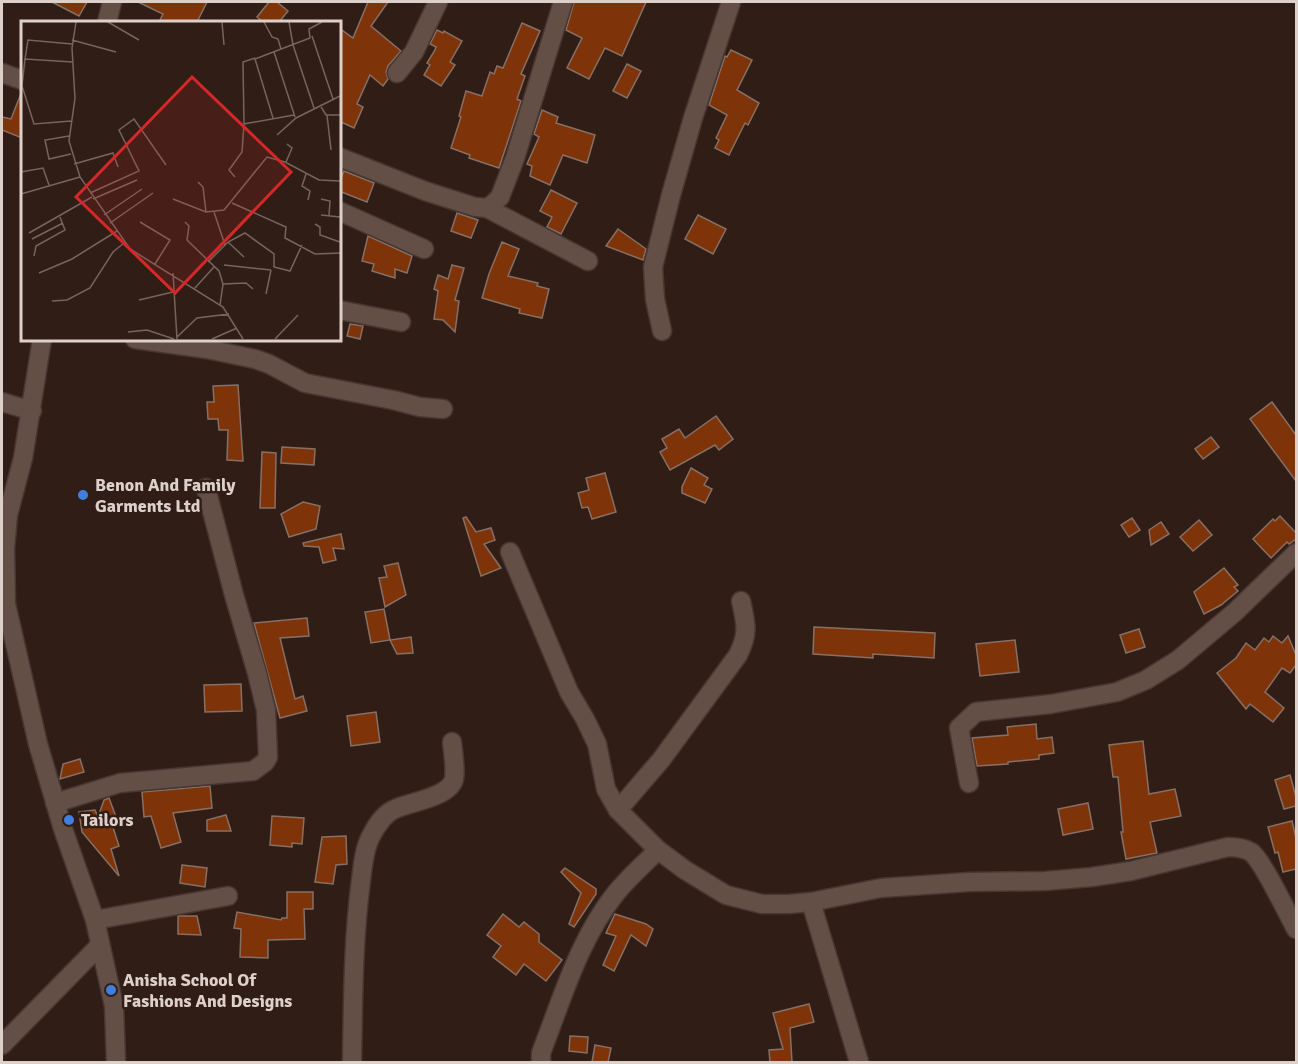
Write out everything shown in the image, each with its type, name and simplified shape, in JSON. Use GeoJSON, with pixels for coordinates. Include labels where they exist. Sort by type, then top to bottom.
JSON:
{"type":"FeatureCollection","features":[{"type":"Feature","properties":{"kind":"street"},"geometry":{"type":"LineString","coordinates":[[107,21],[112,2]]}},
{"type":"Feature","properties":{"kind":"street"},"geometry":{"type":"LineString","coordinates":[[397,73],[414,52],[438,2]]}},
{"type":"Feature","properties":{"kind":"street"},"geometry":{"type":"LineString","coordinates":[[487,208],[500,197],[563,2]]}},
{"type":"Feature","properties":{"kind":"street"},"geometry":{"type":"LineString","coordinates":[[662,331],[655,298],[653,267],[687,140],[731,2]]}},
{"type":"Feature","properties":{"kind":"street"},"geometry":{"type":"LineString","coordinates":[[2,73],[21,80]]}},
{"type":"Feature","properties":{"kind":"street"},"geometry":{"type":"LineString","coordinates":[[340,157],[425,191],[475,207],[487,208],[588,261]]}},
{"type":"Feature","properties":{"kind":"street"},"geometry":{"type":"LineString","coordinates":[[340,211],[424,249]]}},
{"type":"Feature","properties":{"kind":"street"},"geometry":{"type":"LineString","coordinates":[[340,310],[401,322]]}},
{"type":"Feature","properties":{"kind":"street"},"geometry":{"type":"LineString","coordinates":[[42,340],[23,458],[5,514],[6,604],[38,744],[95,920],[114,1006],[116,1062]]}},
{"type":"Feature","properties":{"kind":"street"},"geometry":{"type":"LineString","coordinates":[[142,340],[207,349],[255,359],[305,383],[443,410]]}},
{"type":"Feature","properties":{"kind":"street"},"geometry":{"type":"LineString","coordinates":[[2,402],[32,411]]}},
{"type":"Feature","properties":{"kind":"street"},"geometry":{"type":"LineString","coordinates":[[56,803],[120,783],[253,771],[268,757],[266,710],[206,488]]}},
{"type":"Feature","properties":{"kind":"street"},"geometry":{"type":"LineString","coordinates":[[510,552],[569,692],[597,744],[606,789],[618,810],[657,850],[726,895],[762,904],[811,902],[881,888],[969,882],[1045,882],[1131,871],[1228,847],[1240,847],[1252,853],[1261,865],[1296,929]]}},
{"type":"Feature","properties":{"kind":"street"},"geometry":{"type":"LineString","coordinates":[[969,783],[959,728],[976,712],[1051,704],[1117,692],[1146,680],[1178,660],[1235,612],[1296,553]]}},
{"type":"Feature","properties":{"kind":"street"},"geometry":{"type":"LineString","coordinates":[[618,810],[661,760],[738,655],[747,629],[741,601]]}},
{"type":"Feature","properties":{"kind":"street"},"geometry":{"type":"LineString","coordinates":[[352,1062],[353,993],[359,895],[365,850],[380,821],[392,809],[439,794],[451,784],[454,779],[452,742]]}},
{"type":"Feature","properties":{"kind":"street"},"geometry":{"type":"LineString","coordinates":[[541,1062],[541,1053],[572,971],[594,926],[616,893],[657,850]]}},
{"type":"Feature","properties":{"kind":"street"},"geometry":{"type":"LineString","coordinates":[[95,920],[228,896]]}},
{"type":"Feature","properties":{"kind":"street"},"geometry":{"type":"LineString","coordinates":[[811,902],[859,1062]]}},
{"type":"Feature","properties":{"kind":"street"},"geometry":{"type":"LineString","coordinates":[[2,1045],[100,945]]}},
{"type":"Feature","properties":{"kind":"building"},"geometry":{"type":"Polygon","coordinates":[[[52,2],[87,2],[79,16],[52,2]]]}},
{"type":"Feature","properties":{"kind":"building"},"geometry":{"type":"Polygon","coordinates":[[[138,2],[207,2],[198,21],[160,21],[163,14],[138,2]]]}},
{"type":"Feature","properties":{"kind":"building"},"geometry":{"type":"Polygon","coordinates":[[[269,2],[277,2],[288,11],[280,21],[262,21],[257,17],[269,2]]]}},
{"type":"Feature","properties":{"kind":"building"},"geometry":{"type":"Polygon","coordinates":[[[368,2],[388,2],[371,26],[401,51],[388,66],[386,72],[388,79],[383,86],[370,75],[357,104],[363,107],[354,128],[340,121],[340,29],[353,38],[368,2]]]}},
{"type":"Feature","properties":{"kind":"building"},"geometry":{"type":"Polygon","coordinates":[[[574,2],[646,2],[622,56],[605,48],[589,79],[567,68],[582,38],[566,30],[574,2]]]}},
{"type":"Feature","properties":{"kind":"building"},"geometry":{"type":"Polygon","coordinates":[[[522,23],[540,31],[521,74],[525,76],[517,99],[521,101],[499,168],[469,158],[470,155],[451,148],[466,91],[482,96],[490,72],[494,74],[497,66],[503,68],[522,23]]]}},
{"type":"Feature","properties":{"kind":"building"},"geometry":{"type":"Polygon","coordinates":[[[437,30],[443,33],[444,31],[462,41],[450,62],[455,65],[441,86],[424,75],[430,65],[427,63],[436,47],[430,44],[437,30]]]}},
{"type":"Feature","properties":{"kind":"building"},"geometry":{"type":"Polygon","coordinates":[[[731,50],[752,60],[737,90],[759,103],[748,125],[745,123],[729,155],[715,148],[719,140],[716,138],[727,115],[709,105],[725,56],[727,57],[731,50]]]}},
{"type":"Feature","properties":{"kind":"building"},"geometry":{"type":"Polygon","coordinates":[[[627,64],[641,71],[627,98],[613,91],[627,64]]]}},
{"type":"Feature","properties":{"kind":"building"},"geometry":{"type":"Polygon","coordinates":[[[21,94],[21,138],[2,130],[2,117],[11,119],[21,94]]]}},
{"type":"Feature","properties":{"kind":"building"},"geometry":{"type":"Polygon","coordinates":[[[542,110],[558,117],[556,123],[595,135],[587,163],[563,155],[550,185],[530,176],[532,166],[527,164],[539,137],[534,134],[542,110]]]}},
{"type":"Feature","properties":{"kind":"building"},"geometry":{"type":"Polygon","coordinates":[[[344,171],[374,183],[367,202],[340,191],[340,181],[344,171]]]}},
{"type":"Feature","properties":{"kind":"building"},"geometry":{"type":"Polygon","coordinates":[[[551,190],[577,203],[561,234],[547,227],[552,217],[540,211],[551,190]]]}},
{"type":"Feature","properties":{"kind":"building"},"geometry":{"type":"Polygon","coordinates":[[[457,213],[478,220],[471,238],[451,231],[457,213]]]}},
{"type":"Feature","properties":{"kind":"building"},"geometry":{"type":"Polygon","coordinates":[[[698,215],[726,229],[713,254],[685,239],[698,215]]]}},
{"type":"Feature","properties":{"kind":"building"},"geometry":{"type":"Polygon","coordinates":[[[618,229],[646,249],[643,260],[606,246],[618,229]]]}},
{"type":"Feature","properties":{"kind":"building"},"geometry":{"type":"Polygon","coordinates":[[[368,236],[412,256],[407,273],[395,269],[395,278],[372,271],[374,264],[362,261],[368,236]]]}},
{"type":"Feature","properties":{"kind":"building"},"geometry":{"type":"Polygon","coordinates":[[[502,242],[519,249],[508,276],[538,283],[537,286],[549,289],[542,318],[519,313],[520,309],[482,298],[502,242]]]}},
{"type":"Feature","properties":{"kind":"building"},"geometry":{"type":"Polygon","coordinates":[[[452,265],[464,268],[455,300],[459,301],[455,332],[443,320],[434,319],[438,291],[434,289],[438,275],[448,279],[452,265]]]}},
{"type":"Feature","properties":{"kind":"building"},"geometry":{"type":"Polygon","coordinates":[[[350,324],[363,326],[360,339],[347,336],[350,324]]]}},
{"type":"Feature","properties":{"kind":"building"},"geometry":{"type":"Polygon","coordinates":[[[238,385],[243,461],[227,460],[228,430],[219,430],[218,419],[208,419],[207,402],[214,402],[213,386],[238,385]]]}},
{"type":"Feature","properties":{"kind":"building"},"geometry":{"type":"Polygon","coordinates":[[[1272,402],[1296,435],[1296,481],[1250,419],[1272,402]]]}},
{"type":"Feature","properties":{"kind":"building"},"geometry":{"type":"Polygon","coordinates":[[[716,416],[733,439],[719,450],[715,445],[670,470],[660,452],[667,448],[662,439],[679,429],[685,438],[716,416]]]}},
{"type":"Feature","properties":{"kind":"building"},"geometry":{"type":"Polygon","coordinates":[[[1211,437],[1219,447],[1203,459],[1195,449],[1211,437]]]}},
{"type":"Feature","properties":{"kind":"building"},"geometry":{"type":"Polygon","coordinates":[[[282,447],[315,449],[314,465],[281,463],[282,447]]]}},
{"type":"Feature","properties":{"kind":"building"},"geometry":{"type":"Polygon","coordinates":[[[262,452],[276,453],[275,508],[260,508],[262,452]]]}},
{"type":"Feature","properties":{"kind":"building"},"geometry":{"type":"Polygon","coordinates":[[[691,468],[708,478],[704,485],[712,489],[705,503],[682,493],[682,487],[691,468]]]}},
{"type":"Feature","properties":{"kind":"building"},"geometry":{"type":"Polygon","coordinates":[[[605,473],[616,512],[592,519],[588,507],[582,508],[578,493],[589,490],[586,478],[605,473]]]}},
{"type":"Feature","properties":{"kind":"building"},"geometry":{"type":"Polygon","coordinates":[[[303,502],[320,506],[316,529],[289,537],[281,514],[303,502]]]}},
{"type":"Feature","properties":{"kind":"building"},"geometry":{"type":"Polygon","coordinates":[[[1280,516],[1296,533],[1296,539],[1289,544],[1287,542],[1271,558],[1253,539],[1273,519],[1275,521],[1280,516]]]}},
{"type":"Feature","properties":{"kind":"building"},"geometry":{"type":"Polygon","coordinates":[[[466,517],[476,532],[491,528],[495,540],[484,544],[501,568],[481,576],[463,518],[466,517]]]}},
{"type":"Feature","properties":{"kind":"building"},"geometry":{"type":"Polygon","coordinates":[[[1132,518],[1140,530],[1129,537],[1121,525],[1132,518]]]}},
{"type":"Feature","properties":{"kind":"building"},"geometry":{"type":"Polygon","coordinates":[[[1199,520],[1212,535],[1193,551],[1180,537],[1199,520]]]}},
{"type":"Feature","properties":{"kind":"building"},"geometry":{"type":"Polygon","coordinates":[[[1161,522],[1169,534],[1151,545],[1149,530],[1161,522]]]}},
{"type":"Feature","properties":{"kind":"building"},"geometry":{"type":"Polygon","coordinates":[[[341,534],[344,549],[333,548],[336,560],[323,563],[319,547],[304,546],[303,543],[341,534]]]}},
{"type":"Feature","properties":{"kind":"building"},"geometry":{"type":"Polygon","coordinates":[[[398,563],[406,595],[385,607],[379,578],[387,577],[384,566],[398,563]]]}},
{"type":"Feature","properties":{"kind":"building"},"geometry":{"type":"Polygon","coordinates":[[[1224,568],[1238,585],[1234,587],[1238,591],[1221,605],[1204,614],[1194,592],[1224,568]]]}},
{"type":"Feature","properties":{"kind":"building"},"geometry":{"type":"Polygon","coordinates":[[[384,609],[390,640],[371,643],[365,612],[384,609]]]}},
{"type":"Feature","properties":{"kind":"building"},"geometry":{"type":"Polygon","coordinates":[[[307,618],[309,636],[280,638],[295,699],[303,696],[307,711],[280,718],[254,623],[307,618]]]}},
{"type":"Feature","properties":{"kind":"building"},"geometry":{"type":"Polygon","coordinates":[[[814,627],[935,633],[934,658],[873,654],[873,658],[813,654],[814,627]]]}},
{"type":"Feature","properties":{"kind":"building"},"geometry":{"type":"Polygon","coordinates":[[[1139,629],[1145,647],[1126,653],[1120,635],[1139,629]]]}},
{"type":"Feature","properties":{"kind":"building"},"geometry":{"type":"Polygon","coordinates":[[[1273,636],[1282,643],[1288,636],[1296,655],[1296,665],[1290,673],[1282,668],[1265,692],[1284,708],[1273,722],[1250,704],[1246,709],[1217,673],[1236,658],[1246,643],[1255,650],[1264,638],[1269,642],[1273,636]]]}},
{"type":"Feature","properties":{"kind":"building"},"geometry":{"type":"Polygon","coordinates":[[[411,637],[413,653],[397,654],[390,640],[411,637]]]}},
{"type":"Feature","properties":{"kind":"building"},"geometry":{"type":"Polygon","coordinates":[[[1015,640],[1019,672],[980,676],[976,644],[1015,640]]]}},
{"type":"Feature","properties":{"kind":"building"},"geometry":{"type":"Polygon","coordinates":[[[241,684],[242,711],[205,712],[204,685],[241,684]]]}},
{"type":"Feature","properties":{"kind":"building"},"geometry":{"type":"Polygon","coordinates":[[[376,712],[380,742],[351,746],[347,716],[376,712]]]}},
{"type":"Feature","properties":{"kind":"building"},"geometry":{"type":"Polygon","coordinates":[[[1036,724],[1037,739],[1052,737],[1054,753],[1039,755],[1039,759],[977,766],[972,738],[1008,735],[1007,727],[1036,724]]]}},
{"type":"Feature","properties":{"kind":"building"},"geometry":{"type":"Polygon","coordinates":[[[1143,741],[1149,794],[1175,789],[1181,816],[1150,822],[1157,853],[1126,859],[1121,832],[1123,832],[1118,777],[1113,777],[1109,745],[1143,741]]]}},
{"type":"Feature","properties":{"kind":"building"},"geometry":{"type":"Polygon","coordinates":[[[80,759],[84,772],[60,779],[63,764],[80,759]]]}},
{"type":"Feature","properties":{"kind":"building"},"geometry":{"type":"Polygon","coordinates":[[[1290,775],[1296,806],[1284,809],[1275,780],[1290,775]]]}},
{"type":"Feature","properties":{"kind":"building"},"geometry":{"type":"Polygon","coordinates":[[[210,786],[212,808],[173,813],[181,842],[161,848],[151,816],[144,817],[142,792],[210,786]]]}},
{"type":"Feature","properties":{"kind":"building"},"geometry":{"type":"Polygon","coordinates":[[[109,798],[116,817],[110,818],[119,846],[111,849],[119,876],[82,832],[79,812],[95,810],[98,817],[104,800],[109,798]]]}},
{"type":"Feature","properties":{"kind":"building"},"geometry":{"type":"Polygon","coordinates":[[[1088,803],[1093,829],[1063,835],[1058,809],[1088,803]]]}},
{"type":"Feature","properties":{"kind":"building"},"geometry":{"type":"Polygon","coordinates":[[[226,815],[231,831],[207,831],[207,820],[226,815]]]}},
{"type":"Feature","properties":{"kind":"building"},"geometry":{"type":"Polygon","coordinates":[[[272,816],[304,818],[302,844],[292,843],[292,847],[270,845],[272,816]]]}},
{"type":"Feature","properties":{"kind":"building"},"geometry":{"type":"Polygon","coordinates":[[[1292,821],[1296,838],[1296,869],[1283,872],[1268,827],[1292,821]]]}},
{"type":"Feature","properties":{"kind":"building"},"geometry":{"type":"Polygon","coordinates":[[[346,836],[347,864],[336,865],[333,884],[315,882],[322,837],[346,836]]]}},
{"type":"Feature","properties":{"kind":"building"},"geometry":{"type":"Polygon","coordinates":[[[182,865],[207,868],[205,887],[180,883],[182,865]]]}},
{"type":"Feature","properties":{"kind":"building"},"geometry":{"type":"Polygon","coordinates":[[[565,868],[596,889],[596,894],[574,927],[569,924],[581,893],[561,872],[565,868]]]}},
{"type":"Feature","properties":{"kind":"building"},"geometry":{"type":"Polygon","coordinates":[[[287,892],[313,892],[313,909],[304,909],[305,939],[268,940],[268,958],[240,957],[241,929],[234,928],[237,912],[281,920],[287,918],[287,892]]]}},
{"type":"Feature","properties":{"kind":"building"},"geometry":{"type":"Polygon","coordinates":[[[503,914],[519,927],[524,922],[539,934],[539,942],[562,960],[546,981],[524,964],[516,975],[493,957],[501,946],[487,935],[503,914]]]}},
{"type":"Feature","properties":{"kind":"building"},"geometry":{"type":"Polygon","coordinates":[[[615,914],[646,924],[653,929],[646,946],[631,935],[614,971],[603,965],[616,936],[606,933],[615,914]]]}},
{"type":"Feature","properties":{"kind":"building"},"geometry":{"type":"Polygon","coordinates":[[[178,916],[197,916],[201,935],[178,934],[178,916]]]}},
{"type":"Feature","properties":{"kind":"building"},"geometry":{"type":"Polygon","coordinates":[[[809,1004],[814,1022],[790,1028],[792,1062],[770,1062],[769,1050],[783,1049],[773,1013],[809,1004]]]}},
{"type":"Feature","properties":{"kind":"building"},"geometry":{"type":"Polygon","coordinates":[[[570,1036],[588,1037],[587,1053],[569,1051],[570,1036]]]}},
{"type":"Feature","properties":{"kind":"building"},"geometry":{"type":"Polygon","coordinates":[[[595,1045],[611,1048],[608,1062],[592,1062],[595,1045]]]}},
{"type":"Feature","properties":{"kind":"place","name":"Benon And Family Garments Ltd"},"geometry":{"type":"Point","coordinates":[83,495]}},
{"type":"Feature","properties":{"kind":"place","name":"Tailors"},"geometry":{"type":"Point","coordinates":[69,820]}},
{"type":"Feature","properties":{"kind":"place","name":"Anisha School Of Fashions And Designs"},"geometry":{"type":"Point","coordinates":[111,990]}}]}
